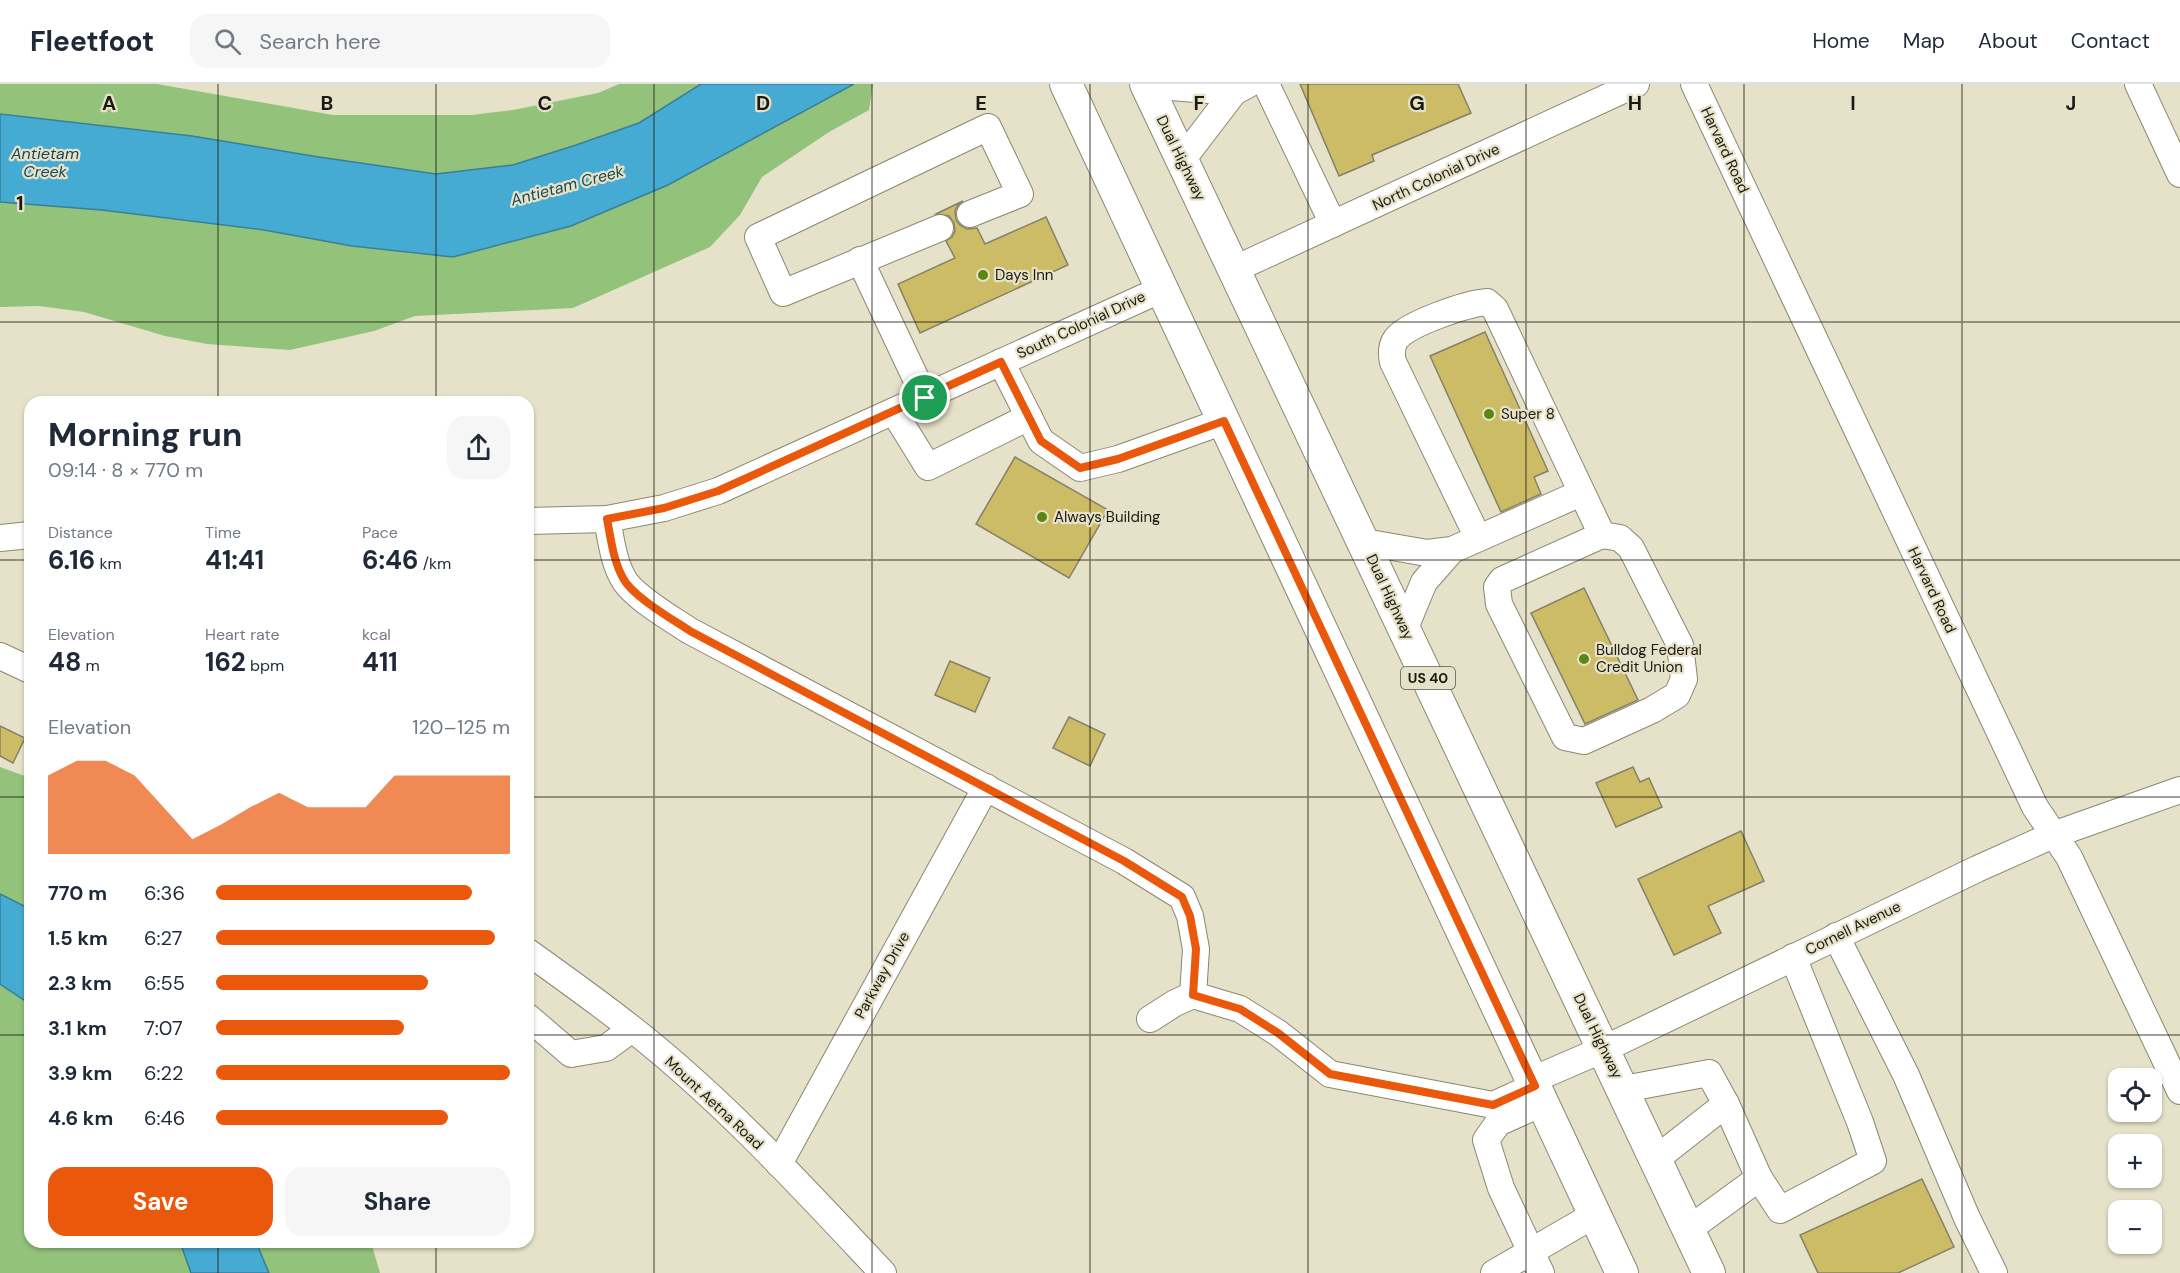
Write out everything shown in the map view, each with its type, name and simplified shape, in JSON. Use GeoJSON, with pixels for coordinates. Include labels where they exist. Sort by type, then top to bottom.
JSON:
{"type":"FeatureCollection","features":[{"type":"Feature","properties":{"kind":"main road"},"geometry":{"type":"LineString","coordinates":[[1066,84],[1622,1273]]}},
{"type":"Feature","properties":{"kind":"main road","name":"Dual Highway"},"geometry":{"type":"LineString","coordinates":[[1146,84],[1624,1089],[1709,1273]]}},
{"type":"Feature","properties":{"kind":"street"},"geometry":{"type":"LineString","coordinates":[[1146,84],[1241,88]]}},
{"type":"Feature","properties":{"kind":"street"},"geometry":{"type":"LineString","coordinates":[[1266,84],[1333,224]]}},
{"type":"Feature","properties":{"kind":"street","name":"North Colonial Drive"},"geometry":{"type":"LineString","coordinates":[[1235,270],[1636,84]]}},
{"type":"Feature","properties":{"kind":"street","name":"Harvard Road"},"geometry":{"type":"LineString","coordinates":[[1694,84],[2035,807],[2069,857],[2180,1091]]}},
{"type":"Feature","properties":{"kind":"street"},"geometry":{"type":"LineString","coordinates":[[2138,84],[2180,174]]}},
{"type":"Feature","properties":{"kind":"street"},"geometry":{"type":"LineString","coordinates":[[1182,160],[1241,88]]}},
{"type":"Feature","properties":{"kind":"street"},"geometry":{"type":"LineString","coordinates":[[940,228],[783,293],[758,237],[988,127],[1020,194],[970,214]]}},
{"type":"Feature","properties":{"kind":"street"},"geometry":{"type":"LineString","coordinates":[[860,260],[925,398]]}},
{"type":"Feature","properties":{"kind":"street","name":"South Colonial Drive"},"geometry":{"type":"LineString","coordinates":[[534,521],[607,519],[664,508],[718,491],[1162,288]]}},
{"type":"Feature","properties":{"kind":"street"},"geometry":{"type":"LineString","coordinates":[[1479,538],[1393,362],[1391,352],[1396,339],[1406,331],[1452,310],[1472,303],[1487,302],[1495,309],[1602,535]]}},
{"type":"Feature","properties":{"kind":"street"},"geometry":{"type":"LineString","coordinates":[[1001,362],[1041,441],[1080,468],[1118,459],[1224,421]]}},
{"type":"Feature","properties":{"kind":"street"},"geometry":{"type":"LineString","coordinates":[[894,412],[928,466],[1029,417]]}},
{"type":"Feature","properties":{"kind":"street"},"geometry":{"type":"LineString","coordinates":[[1364,542],[1414,552],[1427,553],[1452,549],[1581,493]]}},
{"type":"Feature","properties":{"kind":"street"},"geometry":{"type":"LineString","coordinates":[[607,519],[614,555],[624,581],[645,600],[690,631],[1124,861],[1182,897],[1190,916],[1196,949],[1193,995]]}},
{"type":"Feature","properties":{"kind":"street"},"geometry":{"type":"LineString","coordinates":[[1602,535],[1620,538],[1631,548],[1680,645],[1684,679],[1677,695],[1652,710],[1584,741],[1565,737],[1499,604],[1497,587],[1502,580],[1602,535]]}},
{"type":"Feature","properties":{"kind":"street"},"geometry":{"type":"LineString","coordinates":[[0,538],[24,536]]}},
{"type":"Feature","properties":{"kind":"street"},"geometry":{"type":"LineString","coordinates":[[1405,628],[1424,582],[1452,549]]}},
{"type":"Feature","properties":{"kind":"street"},"geometry":{"type":"LineString","coordinates":[[0,656],[24,667]]}},
{"type":"Feature","properties":{"kind":"street","name":"Parkway Drive"},"geometry":{"type":"LineString","coordinates":[[779,1164],[986,787]]}},
{"type":"Feature","properties":{"kind":"street","name":"Cornell Avenue"},"geometry":{"type":"LineString","coordinates":[[1536,1089],[1604,1049],[1977,869],[2053,835],[2180,790]]}},
{"type":"Feature","properties":{"kind":"street"},"geometry":{"type":"LineString","coordinates":[[1836,936],[1906,1075],[1967,1218],[1994,1273]]}},
{"type":"Feature","properties":{"kind":"street","name":"Mount Aetna Road"},"geometry":{"type":"LineString","coordinates":[[534,956],[632,1029],[703,1090],[779,1164],[883,1273]]}},
{"type":"Feature","properties":{"kind":"street"},"geometry":{"type":"LineString","coordinates":[[1624,1089],[1709,1073],[1726,1104],[1759,1178],[1780,1210],[1873,1161],[1860,1122],[1793,957]]}},
{"type":"Feature","properties":{"kind":"street"},"geometry":{"type":"LineString","coordinates":[[1150,1019],[1174,1003],[1193,995],[1240,1009],[1278,1033],[1330,1074],[1493,1105],[1536,1089]]}},
{"type":"Feature","properties":{"kind":"street"},"geometry":{"type":"LineString","coordinates":[[534,1022],[572,1054],[606,1048],[632,1029]]}},
{"type":"Feature","properties":{"kind":"street"},"geometry":{"type":"LineString","coordinates":[[1536,1089],[1498,1123],[1486,1140],[1501,1188],[1536,1262]]}},
{"type":"Feature","properties":{"kind":"street"},"geometry":{"type":"LineString","coordinates":[[1656,1159],[1726,1104]]}},
{"type":"Feature","properties":{"kind":"street"},"geometry":{"type":"LineString","coordinates":[[1689,1229],[1759,1178]]}},
{"type":"Feature","properties":{"kind":"street"},"geometry":{"type":"LineString","coordinates":[[1494,1273],[1536,1262],[1594,1215]]}},
{"type":"Feature","properties":{"kind":"green space"},"geometry":{"type":"Polygon","coordinates":[[[0,84],[157,84],[333,115],[472,115],[513,110],[598,93],[619,84],[701,84],[639,123],[576,145],[513,165],[436,174],[192,136],[0,114],[0,84]]]}},
{"type":"Feature","properties":{"kind":"green space"},"geometry":{"type":"Polygon","coordinates":[[[854,84],[873,84],[869,110],[829,132],[762,177],[740,215],[710,247],[573,308],[415,316],[374,331],[290,350],[207,344],[165,336],[84,312],[39,306],[0,307],[0,202],[102,210],[264,230],[352,246],[453,257],[571,226],[668,185],[854,84]]]}},
{"type":"Feature","properties":{"kind":"green space"},"geometry":{"type":"Polygon","coordinates":[[[0,767],[24,776],[24,906],[0,894],[0,767]]]}},
{"type":"Feature","properties":{"kind":"green space"},"geometry":{"type":"Polygon","coordinates":[[[0,984],[24,1000],[24,1248],[182,1248],[191,1273],[0,1273],[0,984]]]}},
{"type":"Feature","properties":{"kind":"green space"},"geometry":{"type":"Polygon","coordinates":[[[259,1248],[373,1248],[380,1273],[269,1273],[259,1248]]]}},
{"type":"Feature","properties":{"kind":"water","name":"Antietam Creek"},"geometry":{"type":"Polygon","coordinates":[[[701,84],[854,84],[668,185],[571,226],[453,257],[352,246],[264,230],[102,210],[0,202],[0,114],[192,136],[436,174],[513,165],[576,145],[639,123],[701,84]]]}},
{"type":"Feature","properties":{"kind":"water"},"geometry":{"type":"Polygon","coordinates":[[[0,894],[24,906],[24,1000],[0,984],[0,894]]]}},
{"type":"Feature","properties":{"kind":"water"},"geometry":{"type":"Polygon","coordinates":[[[182,1248],[259,1248],[269,1273],[191,1273],[182,1248]]]}},
{"type":"Feature","properties":{"kind":"building"},"geometry":{"type":"Polygon","coordinates":[[[1300,84],[1458,84],[1471,113],[1372,155],[1374,161],[1339,176],[1300,84]]]}},
{"type":"Feature","properties":{"kind":"building","name":"Days Inn"},"geometry":{"type":"Polygon","coordinates":[[[963,201],[955,211],[956,220],[967,229],[977,228],[985,244],[1046,217],[1068,265],[920,333],[898,284],[955,258],[946,241],[955,231],[954,223],[949,216],[936,214],[963,201]]]}},
{"type":"Feature","properties":{"kind":"building","name":"Super 8"},"geometry":{"type":"Polygon","coordinates":[[[1485,332],[1548,471],[1534,477],[1541,494],[1501,512],[1430,356],[1485,332]]]}},
{"type":"Feature","properties":{"kind":"building","name":"Always Building"},"geometry":{"type":"Polygon","coordinates":[[[1015,457],[1108,510],[1069,578],[976,524],[1015,457]]]}},
{"type":"Feature","properties":{"kind":"building"},"geometry":{"type":"Polygon","coordinates":[[[1584,588],[1638,700],[1585,724],[1531,613],[1584,588]]]}},
{"type":"Feature","properties":{"kind":"building"},"geometry":{"type":"Polygon","coordinates":[[[950,661],[990,678],[975,712],[935,695],[950,661]]]}},
{"type":"Feature","properties":{"kind":"building"},"geometry":{"type":"Polygon","coordinates":[[[1069,717],[1105,734],[1090,766],[1053,748],[1069,717]]]}},
{"type":"Feature","properties":{"kind":"building"},"geometry":{"type":"Polygon","coordinates":[[[0,726],[24,738],[13,763],[0,756],[0,726]]]}},
{"type":"Feature","properties":{"kind":"building"},"geometry":{"type":"Polygon","coordinates":[[[1633,767],[1640,782],[1649,778],[1662,807],[1616,827],[1596,783],[1633,767]]]}},
{"type":"Feature","properties":{"kind":"building"},"geometry":{"type":"Polygon","coordinates":[[[1741,831],[1764,881],[1708,906],[1721,933],[1674,955],[1638,879],[1741,831]]]}},
{"type":"Feature","properties":{"kind":"building"},"geometry":{"type":"Polygon","coordinates":[[[1922,1179],[1954,1247],[1898,1273],[1818,1273],[1800,1235],[1922,1179]]]}},
{"type":"Feature","properties":{"kind":"place","name":"Days Inn"},"geometry":{"type":"Point","coordinates":[983,275]}},
{"type":"Feature","properties":{"kind":"place","name":"Super 8"},"geometry":{"type":"Point","coordinates":[1489,414]}},
{"type":"Feature","properties":{"kind":"place","name":"Always Building"},"geometry":{"type":"Point","coordinates":[1042,517]}},
{"type":"Feature","properties":{"kind":"place","name":"Bulldog Federal Credit Union"},"geometry":{"type":"Point","coordinates":[1584,659]}},
{"type":"Feature","properties":{"kind":"route"},"geometry":{"type":"LineString","coordinates":[[1001,362],[1041,441],[1080,468],[1118,459],[1224,421],[1535,1086],[1493,1105],[1330,1074],[1278,1033],[1240,1009],[1193,995],[1196,949],[1190,916],[1182,897],[1124,861],[690,631],[645,600],[624,581],[614,555],[607,519],[664,508],[718,491],[925,398],[1001,362]]}}]}
